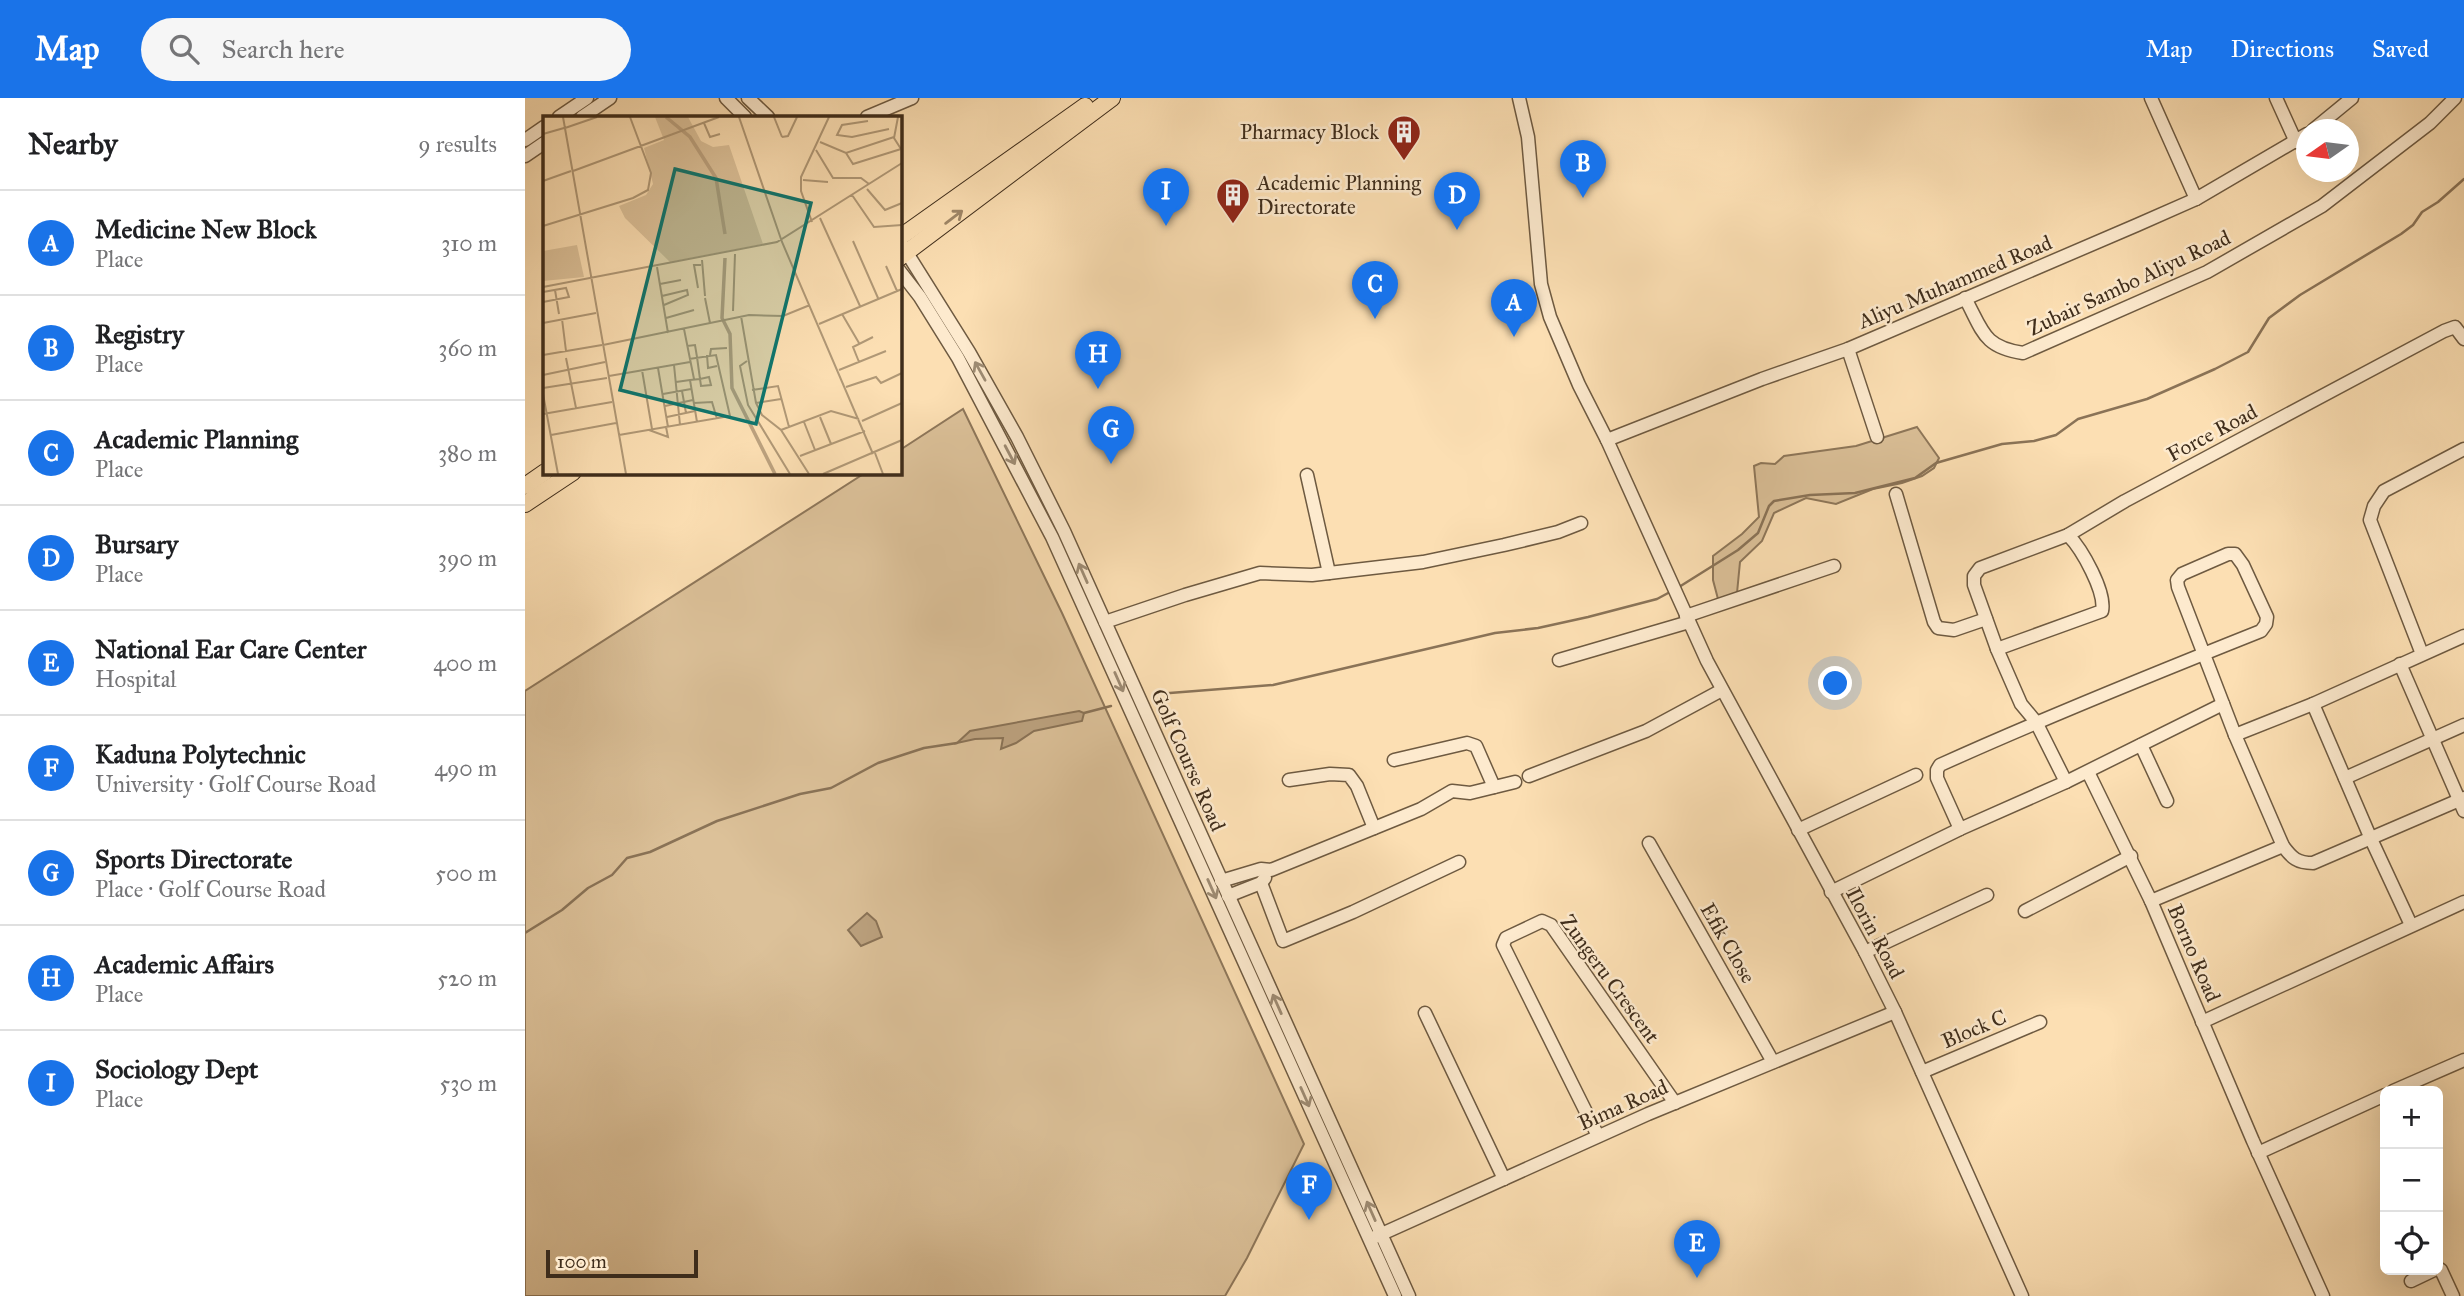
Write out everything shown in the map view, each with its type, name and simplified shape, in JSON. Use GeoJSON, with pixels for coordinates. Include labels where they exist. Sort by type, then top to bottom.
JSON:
{"type":"FeatureCollection","features":[{"type":"Feature","properties":{"kind":"main road"},"geometry":{"type":"LineString","coordinates":[[902,247],[1095,98]]}},
{"type":"Feature","properties":{"kind":"main road"},"geometry":{"type":"LineString","coordinates":[[902,247],[1112,98]]}},
{"type":"Feature","properties":{"kind":"main road"},"geometry":{"type":"LineString","coordinates":[[525,486],[543,473]]}},
{"type":"Feature","properties":{"kind":"main road"},"geometry":{"type":"LineString","coordinates":[[525,504],[570,474]]}},
{"type":"Feature","properties":{"kind":"street"},"geometry":{"type":"LineString","coordinates":[[560,116],[587,98]]}},
{"type":"Feature","properties":{"kind":"street"},"geometry":{"type":"LineString","coordinates":[[583,116],[610,98]]}},
{"type":"Feature","properties":{"kind":"street"},"geometry":{"type":"LineString","coordinates":[[726,98],[744,116]]}},
{"type":"Feature","properties":{"kind":"street"},"geometry":{"type":"LineString","coordinates":[[748,98],[767,116]]}},
{"type":"Feature","properties":{"kind":"street"},"geometry":{"type":"LineString","coordinates":[[869,116],[912,98]]}},
{"type":"Feature","properties":{"kind":"street","name":"Ilorin Road"},"geometry":{"type":"LineString","coordinates":[[1519,98],[1528,137],[1541,284],[1550,317],[1579,385],[1723,690],[1895,1012],[2022,1296]]}},
{"type":"Feature","properties":{"kind":"street"},"geometry":{"type":"LineString","coordinates":[[2151,98],[2196,199]]}},
{"type":"Feature","properties":{"kind":"street"},"geometry":{"type":"LineString","coordinates":[[2276,98],[2296,130]]}},
{"type":"Feature","properties":{"kind":"street"},"geometry":{"type":"LineString","coordinates":[[2326,119],[2352,98]]}},
{"type":"Feature","properties":{"kind":"street","name":"Zubair Sambo Aliyu Road"},"geometry":{"type":"LineString","coordinates":[[1965,298],[1986,339],[2003,350],[2023,353],[2207,272],[2322,206],[2430,123],[2455,98]]}},
{"type":"Feature","properties":{"kind":"street"},"geometry":{"type":"LineString","coordinates":[[525,139],[543,128]]}},
{"type":"Feature","properties":{"kind":"street","name":"Aliyu Muhammed Road"},"geometry":{"type":"LineString","coordinates":[[1607,440],[1762,379],[1848,349],[2196,199],[2296,141]]}},
{"type":"Feature","properties":{"kind":"street"},"geometry":{"type":"LineString","coordinates":[[525,156],[543,144]]}},
{"type":"Feature","properties":{"kind":"street","name":"Golf Course Road"},"geometry":{"type":"LineString","coordinates":[[902,247],[969,352],[1017,437],[1058,534],[1375,1237],[1409,1296]]}},
{"type":"Feature","properties":{"kind":"street","name":"Golf Course Road"},"geometry":{"type":"LineString","coordinates":[[901,273],[920,297],[958,358],[1105,622],[1228,896],[1375,1237],[1395,1296]]}},
{"type":"Feature","properties":{"kind":"street","name":"Force Road"},"geometry":{"type":"LineString","coordinates":[[1986,619],[1974,586],[1974,576],[1980,568],[2068,536],[2125,501],[2444,331],[2455,327],[2464,339]]}},
{"type":"Feature","properties":{"kind":"street"},"geometry":{"type":"LineString","coordinates":[[1848,349],[1877,438]]}},
{"type":"Feature","properties":{"kind":"street"},"geometry":{"type":"LineString","coordinates":[[2422,654],[2370,520],[2374,506],[2384,491],[2464,449]]}},
{"type":"Feature","properties":{"kind":"street"},"geometry":{"type":"LineString","coordinates":[[1307,475],[1329,573]]}},
{"type":"Feature","properties":{"kind":"street"},"geometry":{"type":"LineString","coordinates":[[1896,494],[1934,622],[1938,628],[1954,630],[1986,619],[2021,704],[2036,722],[2066,782]]}},
{"type":"Feature","properties":{"kind":"street"},"geometry":{"type":"LineString","coordinates":[[1105,622],[1185,594],[1260,573],[1329,573],[1423,562],[1557,532],[1581,523]]}},
{"type":"Feature","properties":{"kind":"street"},"geometry":{"type":"LineString","coordinates":[[1997,649],[2102,611],[2102,594],[2077,544],[2068,536]]}},
{"type":"Feature","properties":{"kind":"street"},"geometry":{"type":"LineString","coordinates":[[1960,829],[1937,778],[1940,765],[2036,722],[2205,653],[2261,631],[2267,617],[2243,565],[2235,554],[2228,554],[2182,574],[2177,580],[2205,653],[2235,735],[2283,846],[2300,863],[2313,863],[2462,803],[2400,664]]}},
{"type":"Feature","properties":{"kind":"street"},"geometry":{"type":"LineString","coordinates":[[1559,660],[1688,619],[1834,566]]}},
{"type":"Feature","properties":{"kind":"street"},"geometry":{"type":"LineString","coordinates":[[2235,735],[2313,704],[2464,636]]}},
{"type":"Feature","properties":{"kind":"street"},"geometry":{"type":"LineString","coordinates":[[1529,776],[1646,731],[1723,690]]}},
{"type":"Feature","properties":{"kind":"street"},"geometry":{"type":"LineString","coordinates":[[1831,892],[1960,829],[2088,772],[2223,704]]}},
{"type":"Feature","properties":{"kind":"street"},"geometry":{"type":"LineString","coordinates":[[2313,704],[2411,925]]}},
{"type":"Feature","properties":{"kind":"street"},"geometry":{"type":"LineString","coordinates":[[2345,778],[2464,725]]}},
{"type":"Feature","properties":{"kind":"street"},"geometry":{"type":"LineString","coordinates":[[1394,760],[1467,743],[1476,746],[1482,754],[1494,787]]}},
{"type":"Feature","properties":{"kind":"street"},"geometry":{"type":"LineString","coordinates":[[2141,745],[2167,801]]}},
{"type":"Feature","properties":{"kind":"street","name":"Borno Road"},"geometry":{"type":"LineString","coordinates":[[2088,772],[2131,856],[2258,1153],[2323,1296]]}},
{"type":"Feature","properties":{"kind":"street"},"geometry":{"type":"LineString","coordinates":[[1289,780],[1330,774],[1349,775],[1357,786],[1374,828]]}},
{"type":"Feature","properties":{"kind":"street"},"geometry":{"type":"LineString","coordinates":[[1798,830],[1916,775]]}},
{"type":"Feature","properties":{"kind":"street"},"geometry":{"type":"LineString","coordinates":[[1221,881],[1261,869],[1271,870],[1420,809],[1452,791],[1470,793],[1515,782]]}},
{"type":"Feature","properties":{"kind":"street","name":"Efik Close"},"geometry":{"type":"LineString","coordinates":[[1649,843],[1773,1062]]}},
{"type":"Feature","properties":{"kind":"street"},"geometry":{"type":"LineString","coordinates":[[2151,901],[2283,846]]}},
{"type":"Feature","properties":{"kind":"street"},"geometry":{"type":"LineString","coordinates":[[2025,911],[2131,856]]}},
{"type":"Feature","properties":{"kind":"street"},"geometry":{"type":"LineString","coordinates":[[1261,883],[1283,941],[1353,912],[1459,862]]}},
{"type":"Feature","properties":{"kind":"street"},"geometry":{"type":"LineString","coordinates":[[1228,896],[1261,883],[1271,870]]}},
{"type":"Feature","properties":{"kind":"street"},"geometry":{"type":"LineString","coordinates":[[1865,952],[1987,895]]}},
{"type":"Feature","properties":{"kind":"street"},"geometry":{"type":"LineString","coordinates":[[2202,1022],[2464,902]]}},
{"type":"Feature","properties":{"kind":"street","name":"Zungeru Crescent"},"geometry":{"type":"LineString","coordinates":[[1598,1136],[1503,945],[1506,938],[1542,921],[1551,925],[1675,1103]]}},
{"type":"Feature","properties":{"kind":"street","name":"Bima Road"},"geometry":{"type":"LineString","coordinates":[[1375,1237],[1598,1136],[1895,1012]]}},
{"type":"Feature","properties":{"kind":"street"},"geometry":{"type":"LineString","coordinates":[[1425,1013],[1504,1179]]}},
{"type":"Feature","properties":{"kind":"street","name":"Block C"},"geometry":{"type":"LineString","coordinates":[[1922,1073],[2040,1022]]}},
{"type":"Feature","properties":{"kind":"street"},"geometry":{"type":"LineString","coordinates":[[2404,1086],[2464,1060]]}},
{"type":"Feature","properties":{"kind":"street"},"geometry":{"type":"LineString","coordinates":[[2258,1153],[2380,1097]]}},
{"type":"Feature","properties":{"kind":"street"},"geometry":{"type":"LineString","coordinates":[[2443,1274],[2453,1296]]}},
{"type":"Feature","properties":{"kind":"street"},"geometry":{"type":"LineString","coordinates":[[2411,1281],[2424,1275]]}},
{"type":"Feature","properties":{"kind":"shaded area"},"geometry":{"type":"Polygon","coordinates":[[[963,409],[1062,613],[1304,1144],[1225,1296],[525,1296],[525,691],[863,474],[901,474],[901,449],[963,409]]]}},
{"type":"Feature","properties":{"kind":"shaded area"},"geometry":{"type":"Polygon","coordinates":[[[1917,427],[1939,458],[1934,468],[1922,476],[1873,489],[1836,504],[1806,498],[1774,513],[1762,541],[1740,562],[1737,593],[1718,599],[1713,580],[1713,556],[1759,517],[1754,466],[1761,463],[1775,464],[1784,456],[1856,446],[1917,427]]]}},
{"type":"Feature","properties":{"kind":"shaded area"},"geometry":{"type":"Polygon","coordinates":[[[1079,711],[1084,713],[1082,721],[1034,731],[1001,749],[1003,738],[957,743],[970,731],[1079,711]]]}},
{"type":"Feature","properties":{"kind":"shaded area"},"geometry":{"type":"Polygon","coordinates":[[[867,913],[876,921],[882,937],[861,946],[848,930],[867,913]]]}},
{"type":"Feature","properties":{"kind":"waterway"},"geometry":{"type":"LineString","coordinates":[[1679,587],[1738,550],[1758,533],[1769,506],[1774,501],[1810,495],[1855,493],[1915,478],[1936,463],[2002,444],[2034,441],[2056,435],[2078,419],[2147,399],[2248,352],[2269,318],[2300,295],[2401,234],[2413,225],[2422,212],[2464,179]]}},
{"type":"Feature","properties":{"kind":"waterway"},"geometry":{"type":"LineString","coordinates":[[1157,694],[1273,685],[1495,633],[1538,628],[1588,617],[1657,599],[1670,592]]}},
{"type":"Feature","properties":{"kind":"waterway"},"geometry":{"type":"LineString","coordinates":[[1084,713],[1111,706]]}},
{"type":"Feature","properties":{"kind":"waterway"},"geometry":{"type":"LineString","coordinates":[[525,933],[562,910],[588,888],[612,875],[627,858],[650,852],[717,821],[800,794],[831,788],[878,763],[924,748],[957,743]]}},
{"type":"Feature","properties":{"kind":"place","name":"Pharmacy Block"},"geometry":{"type":"Point","coordinates":[1404,162]}},
{"type":"Feature","properties":{"kind":"place","name":"Registry"},"geometry":{"type":"Point","coordinates":[1583,198]}},
{"type":"Feature","properties":{"kind":"place","name":"Academic Planning Directorate"},"geometry":{"type":"Point","coordinates":[1233,225]}},
{"type":"Feature","properties":{"kind":"place","name":"Sociology Dept"},"geometry":{"type":"Point","coordinates":[1166,226]}},
{"type":"Feature","properties":{"kind":"place","name":"Bursary"},"geometry":{"type":"Point","coordinates":[1457,230]}},
{"type":"Feature","properties":{"kind":"place","name":"Academic Planning"},"geometry":{"type":"Point","coordinates":[1375,319]}},
{"type":"Feature","properties":{"kind":"place","name":"Medicine New Block"},"geometry":{"type":"Point","coordinates":[1514,337]}},
{"type":"Feature","properties":{"kind":"place","name":"Academic Affairs"},"geometry":{"type":"Point","coordinates":[1098,389]}},
{"type":"Feature","properties":{"kind":"place","name":"Sports Directorate"},"geometry":{"type":"Point","coordinates":[1111,464]}},
{"type":"Feature","properties":{"kind":"place","name":"Kaduna Polytechnic"},"geometry":{"type":"Point","coordinates":[1309,1220]}},
{"type":"Feature","properties":{"kind":"place","name":"National Ear Care Center"},"geometry":{"type":"Point","coordinates":[1697,1278]}}]}
